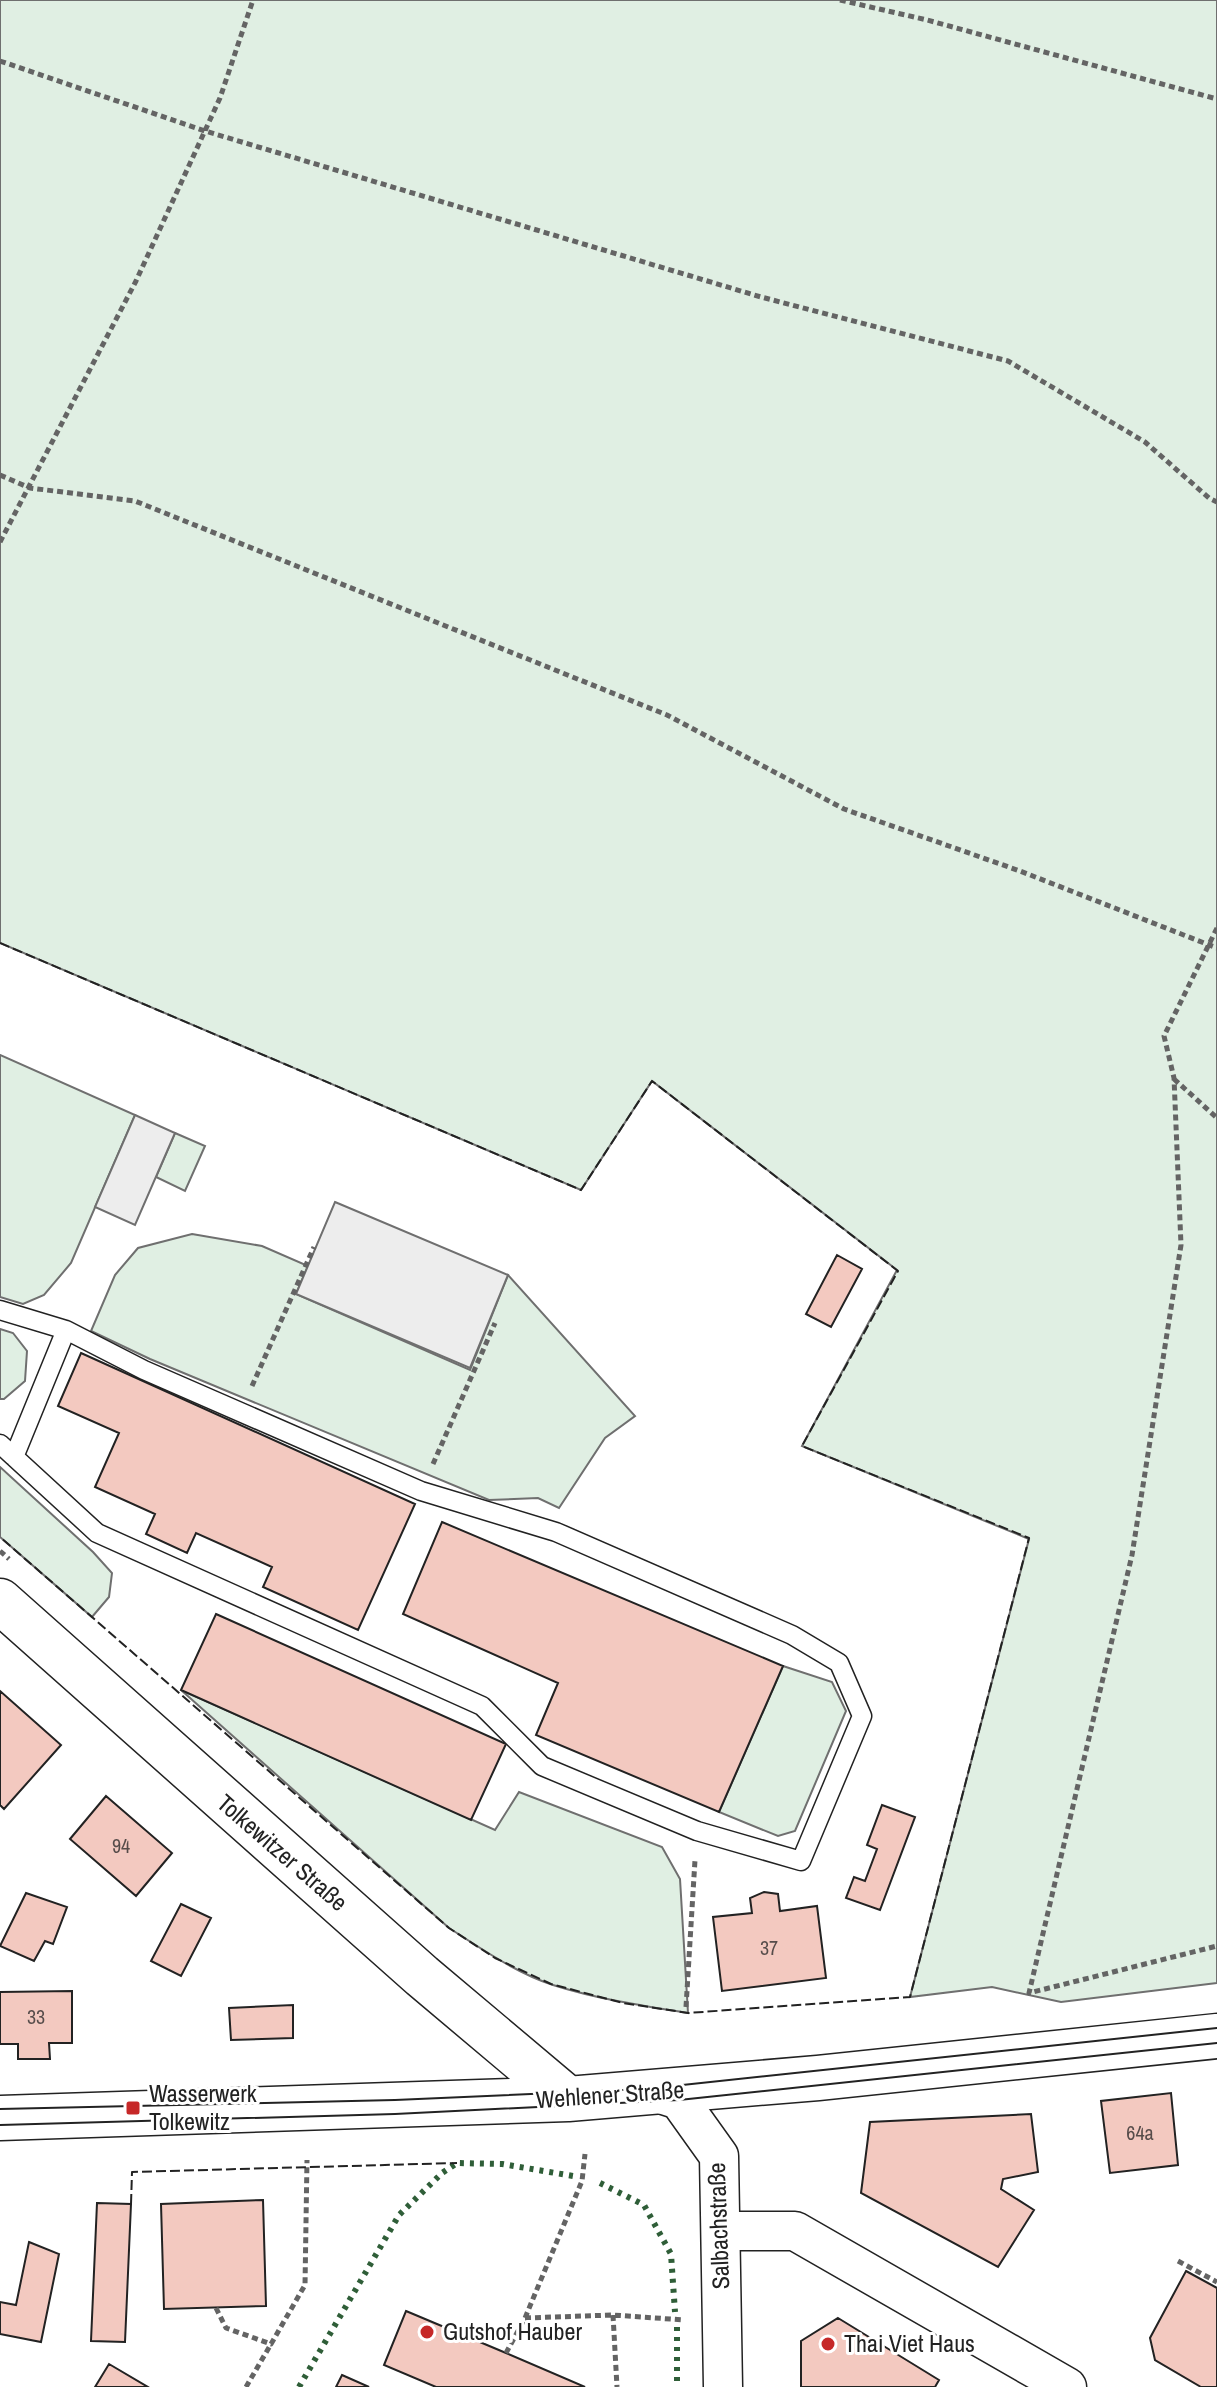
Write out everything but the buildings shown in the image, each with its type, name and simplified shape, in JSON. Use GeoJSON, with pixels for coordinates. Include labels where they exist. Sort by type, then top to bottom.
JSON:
{"type":"FeatureCollection","features":[{"type":"Feature","properties":{"kind":"main road","name":"Tolkewitzer Straße"},"geometry":{"type":"LineString","coordinates":[[0,1601],[422,1976],[568,2099]]}},
{"type":"Feature","properties":{"kind":"main road","name":"Wehlener Straße"},"geometry":{"type":"LineString","coordinates":[[0,2118],[568,2099],[657,2093],[1217,2036]]}},
{"type":"Feature","properties":{"kind":"street","name":"Salbachstraße"},"geometry":{"type":"LineString","coordinates":[[657,2093],[679,2100],[719,2156],[723,2387]]}},
{"type":"Feature","properties":{"kind":"street"},"geometry":{"type":"LineString","coordinates":[[721,2231],[795,2231],[1067,2387]]}},
{"type":"Feature","properties":{"kind":"lane"},"geometry":{"type":"LineString","coordinates":[[0,1310],[66,1330],[144,1370],[421,1491],[556,1532],[792,1635],[839,1663],[862,1716],[801,1861],[697,1831],[542,1766],[482,1706],[97,1533],[0,1444]]}},
{"type":"Feature","properties":{"kind":"lane"},"geometry":{"type":"LineString","coordinates":[[14,1457],[66,1330]]}},
{"type":"Feature","properties":{"kind":"path"},"geometry":{"type":"LineString","coordinates":[[0,542],[136,281],[220,98],[253,0]]}},
{"type":"Feature","properties":{"kind":"path"},"geometry":{"type":"LineString","coordinates":[[840,0],[927,20],[1217,99]]}},
{"type":"Feature","properties":{"kind":"path"},"geometry":{"type":"LineString","coordinates":[[0,61],[205,131],[761,297],[1008,361],[1145,442],[1217,502]]}},
{"type":"Feature","properties":{"kind":"path"},"geometry":{"type":"LineString","coordinates":[[0,475],[30,488],[135,501],[667,715],[844,809],[1020,871],[1217,948]]}},
{"type":"Feature","properties":{"kind":"path"},"geometry":{"type":"LineString","coordinates":[[1217,928],[1164,1036],[1174,1078],[1181,1245],[1179,1260],[1132,1555],[1029,1993],[1217,1946]]}},
{"type":"Feature","properties":{"kind":"path"},"geometry":{"type":"LineString","coordinates":[[1174,1078],[1217,1118]]}},
{"type":"Feature","properties":{"kind":"path"},"geometry":{"type":"LineString","coordinates":[[240,1412],[314,1247]]}},
{"type":"Feature","properties":{"kind":"path"},"geometry":{"type":"LineString","coordinates":[[421,1491],[495,1323]]}},
{"type":"Feature","properties":{"kind":"path"},"geometry":{"type":"LineString","coordinates":[[686,2007],[697,1831]]}},
{"type":"Feature","properties":{"kind":"path"},"geometry":{"type":"LineString","coordinates":[[506,2353],[525,2318],[582,2181],[585,2154]]}},
{"type":"Feature","properties":{"kind":"path"},"geometry":{"type":"LineString","coordinates":[[246,2387],[305,2285],[307,2160]]}},
{"type":"Feature","properties":{"kind":"path"},"geometry":{"type":"LineString","coordinates":[[1178,2261],[1217,2282]]}},
{"type":"Feature","properties":{"kind":"path"},"geometry":{"type":"LineString","coordinates":[[216,2308],[226,2328],[271,2344]]}},
{"type":"Feature","properties":{"kind":"path"},"geometry":{"type":"LineString","coordinates":[[525,2318],[613,2315],[722,2322]]}},
{"type":"Feature","properties":{"kind":"path"},"geometry":{"type":"LineString","coordinates":[[613,2315],[617,2387]]}},
{"type":"Feature","properties":{"kind":"green space"},"geometry":{"type":"Polygon","coordinates":[[[0,0],[1217,0],[1217,1983],[1061,2002],[992,1987],[910,1997],[1029,1539],[802,1446],[897,1270],[652,1081],[581,1190],[0,943],[0,0]]]}},
{"type":"Feature","properties":{"kind":"green space"},"geometry":{"type":"Polygon","coordinates":[[[0,1055],[135,1115],[71,1263],[44,1295],[23,1304],[0,1297],[0,1055]]]}},
{"type":"Feature","properties":{"kind":"green space"},"geometry":{"type":"Polygon","coordinates":[[[175,1133],[205,1146],[185,1191],[156,1177],[175,1133]]]}},
{"type":"Feature","properties":{"kind":"green space"},"geometry":{"type":"Polygon","coordinates":[[[192,1234],[262,1246],[308,1266],[296,1294],[470,1370],[508,1275],[635,1416],[605,1438],[559,1508],[538,1498],[489,1500],[150,1359],[91,1331],[115,1275],[138,1248],[192,1234]]]}},
{"type":"Feature","properties":{"kind":"green space"},"geometry":{"type":"Polygon","coordinates":[[[0,1329],[13,1333],[27,1351],[25,1381],[4,1399],[0,1399],[0,1329]]]}},
{"type":"Feature","properties":{"kind":"green space"},"geometry":{"type":"Polygon","coordinates":[[[0,1467],[112,1573],[109,1597],[92,1617],[0,1537],[0,1467]]]}},
{"type":"Feature","properties":{"kind":"green space"},"geometry":{"type":"Polygon","coordinates":[[[783,1666],[832,1682],[846,1711],[795,1831],[778,1836],[719,1812],[783,1666]]]}},
{"type":"Feature","properties":{"kind":"green space"},"geometry":{"type":"Polygon","coordinates":[[[181,1690],[495,1830],[519,1792],[662,1847],[680,1879],[688,2013],[603,1998],[553,1985],[513,1967],[474,1944],[449,1928],[181,1690]]]}},
{"type":"Feature","properties":{"kind":"shaded area"},"geometry":{"type":"Polygon","coordinates":[[[135,1115],[175,1133],[135,1225],[95,1207],[135,1115]]]}},
{"type":"Feature","properties":{"kind":"shaded area"},"geometry":{"type":"Polygon","coordinates":[[[335,1202],[508,1275],[470,1368],[296,1294],[335,1202]]]}},
{"type":"Feature","properties":{"kind":"tram line"},"geometry":{"type":"LineString","coordinates":[[0,2109],[395,2100],[645,2089],[1217,2028]]}},
{"type":"Feature","properties":{"kind":"tram line"},"geometry":{"type":"LineString","coordinates":[[0,2125],[395,2114],[679,2100],[1217,2043]]}},
{"type":"Feature","properties":{"kind":"hedge"},"geometry":{"type":"LineString","coordinates":[[299,2387],[399,2215],[442,2173],[457,2163],[502,2164],[573,2176]]}},
{"type":"Feature","properties":{"kind":"hedge"},"geometry":{"type":"LineString","coordinates":[[600,2183],[644,2205],[671,2254],[675,2312]]}},
{"type":"Feature","properties":{"kind":"hedge"},"geometry":{"type":"LineString","coordinates":[[677,2327],[677,2387]]}},
{"type":"Feature","properties":{"kind":"fence"},"geometry":{"type":"LineString","coordinates":[[0,943],[581,1190],[652,1081],[898,1271],[802,1446],[1029,1538],[910,1997],[688,2013],[623,2003],[551,1984],[495,1958],[449,1928],[0,1537]]}},
{"type":"Feature","properties":{"kind":"fence"},"geometry":{"type":"LineString","coordinates":[[131,2204],[132,2172],[457,2163]]}},
{"type":"Feature","properties":{"kind":"place","name":"Wasserwerk Tolkewitz"},"geometry":{"type":"Point","coordinates":[133,2108]}},
{"type":"Feature","properties":{"kind":"place","name":"Gutshof Hauber"},"geometry":{"type":"Point","coordinates":[427,2332]}},
{"type":"Feature","properties":{"kind":"place","name":"Thai Viet Haus"},"geometry":{"type":"Point","coordinates":[828,2344]}}]}
